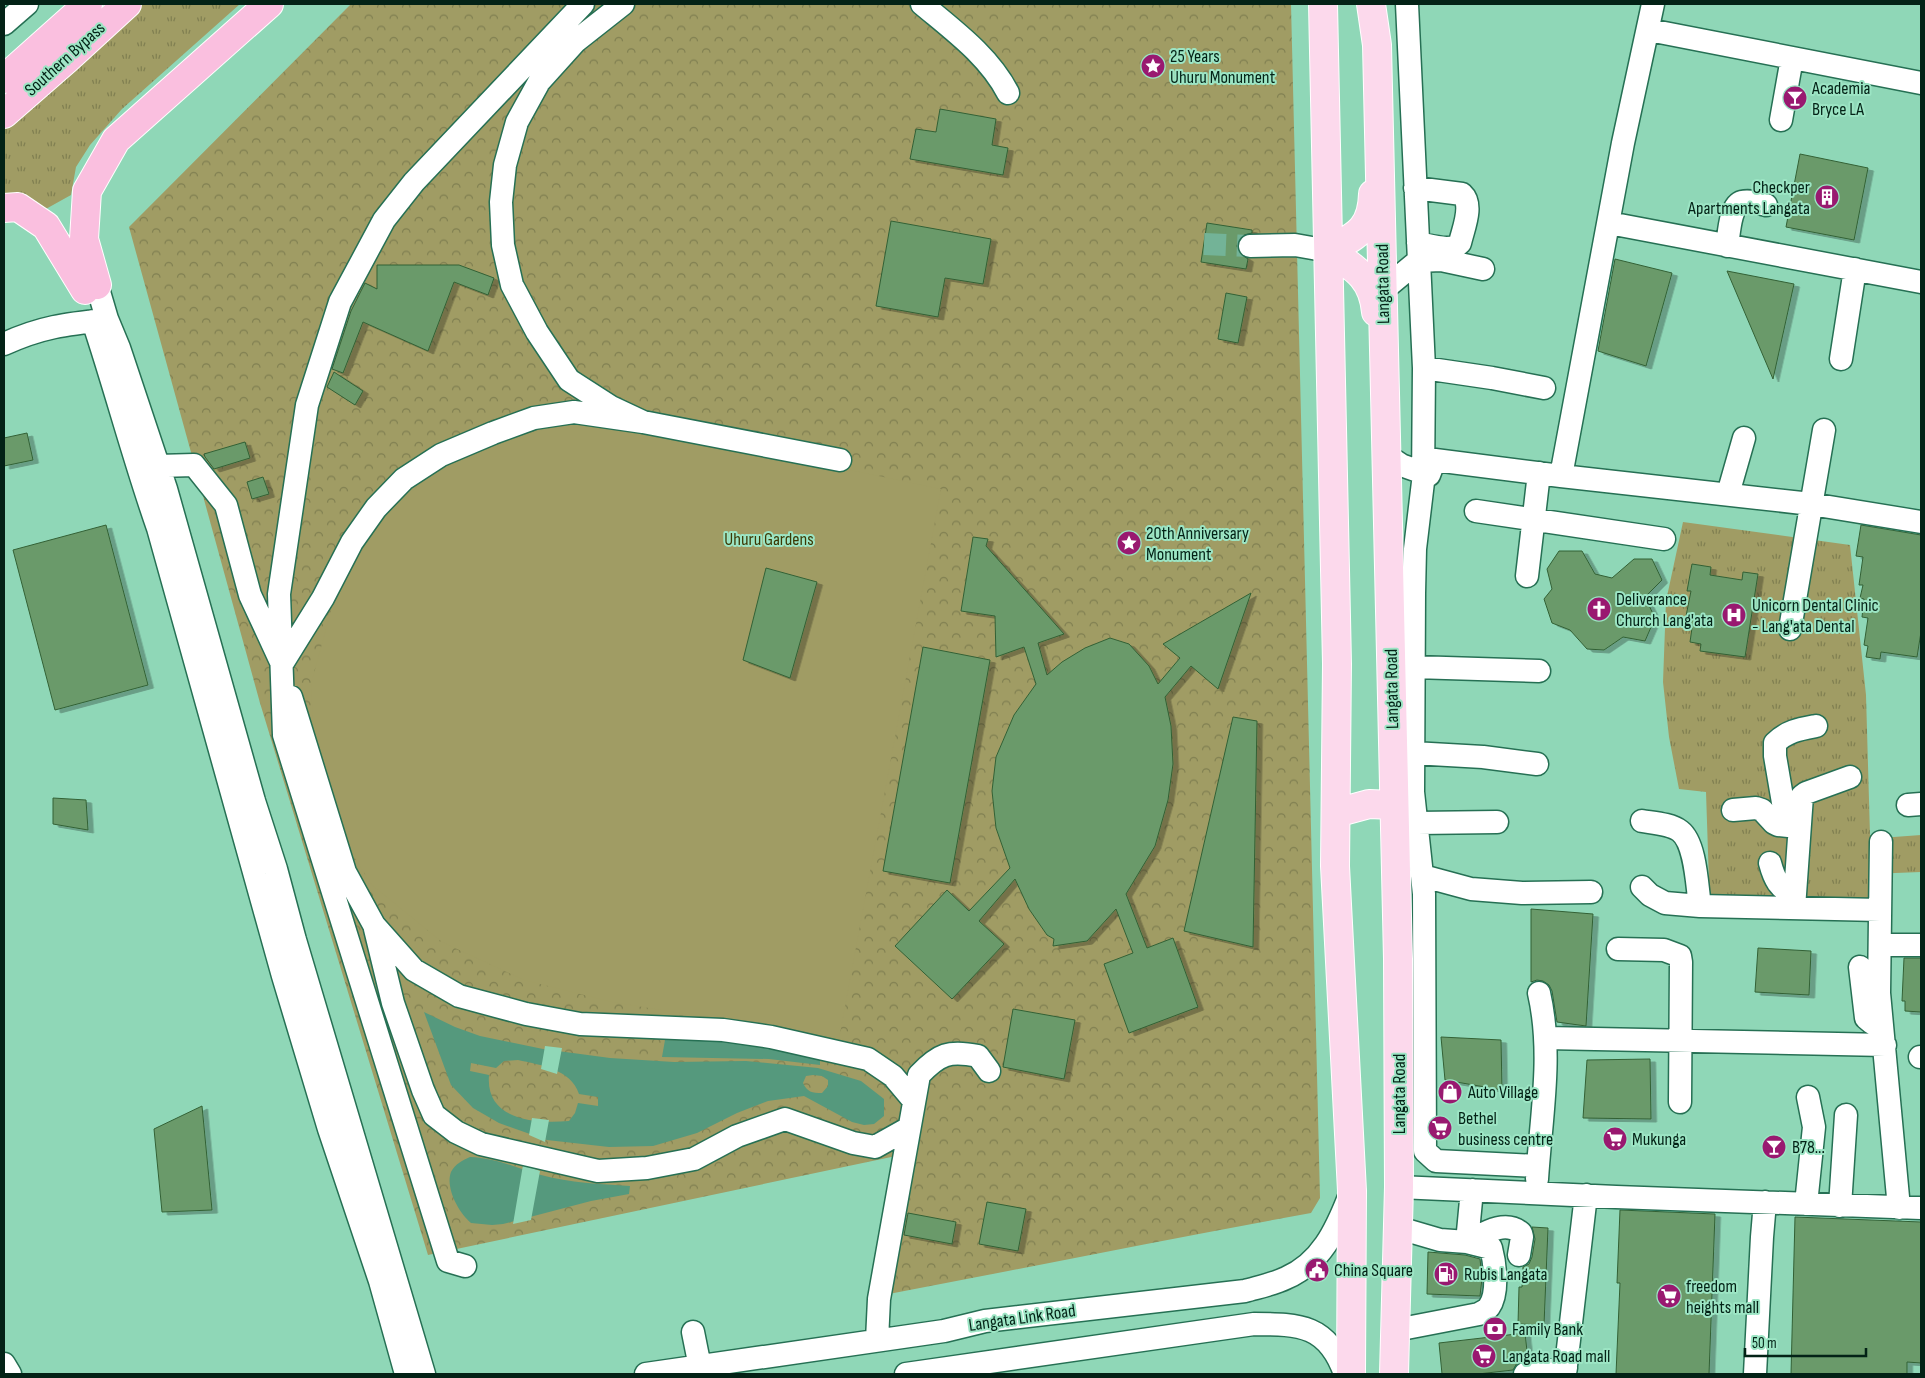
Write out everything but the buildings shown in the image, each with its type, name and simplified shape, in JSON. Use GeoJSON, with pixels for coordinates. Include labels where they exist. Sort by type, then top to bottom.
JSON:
{"type":"FeatureCollection","features":[{"type":"Feature","properties":{"kind":"highway","name":"Southern Bypass"},"geometry":{"type":"LineString","coordinates":[[4,79],[88,4]]}},
{"type":"Feature","properties":{"kind":"highway","name":"Southern Bypass"},"geometry":{"type":"LineString","coordinates":[[4,114],[127,4]]}},
{"type":"Feature","properties":{"kind":"highway"},"geometry":{"type":"LineString","coordinates":[[91,287],[84,239],[87,191],[116,140],[269,4]]}},
{"type":"Feature","properties":{"kind":"highway"},"geometry":{"type":"LineString","coordinates":[[4,208],[18,207],[46,226],[91,287]]}},
{"type":"Feature","properties":{"kind":"main road"},"geometry":{"type":"LineString","coordinates":[[1323,4],[1337,664],[1335,866],[1352,1191],[1351,1374]]}},
{"type":"Feature","properties":{"kind":"main road","name":"Langata Road"},"geometry":{"type":"LineString","coordinates":[[1372,4],[1377,45],[1384,290],[1398,959],[1399,1228],[1394,1374]]}},
{"type":"Feature","properties":{"kind":"main road"},"geometry":{"type":"LineString","coordinates":[[1329,251],[1356,235],[1367,223],[1370,215],[1377,45]]}},
{"type":"Feature","properties":{"kind":"main road"},"geometry":{"type":"LineString","coordinates":[[1329,251],[1364,276],[1371,289],[1375,302],[1385,394]]}},
{"type":"Feature","properties":{"kind":"main road"},"geometry":{"type":"LineString","coordinates":[[1336,813],[1369,804],[1394,805]]}},
{"type":"Feature","properties":{"kind":"street"},"geometry":{"type":"LineString","coordinates":[[4,24],[27,4]]}},
{"type":"Feature","properties":{"kind":"street"},"geometry":{"type":"LineString","coordinates":[[465,1266],[448,1261],[284,735],[280,594],[307,405],[340,302],[384,220],[414,182],[583,4]]}},
{"type":"Feature","properties":{"kind":"street"},"geometry":{"type":"LineString","coordinates":[[623,4],[576,41],[539,82],[517,122],[505,165],[501,202],[503,245],[512,285],[538,332],[569,380],[611,407],[643,422]]}},
{"type":"Feature","properties":{"kind":"street"},"geometry":{"type":"LineString","coordinates":[[922,4],[965,39],[1000,77],[1008,93]]}},
{"type":"Feature","properties":{"kind":"street"},"geometry":{"type":"LineString","coordinates":[[1407,4],[1427,472],[1415,549],[1413,753],[1413,792],[1423,876],[1425,1151],[1436,1162],[1538,1166]]}},
{"type":"Feature","properties":{"kind":"street"},"geometry":{"type":"LineString","coordinates":[[1561,476],[1630,108],[1653,4]]}},
{"type":"Feature","properties":{"kind":"street"},"geometry":{"type":"LineString","coordinates":[[1648,30],[1921,83]]}},
{"type":"Feature","properties":{"kind":"street"},"geometry":{"type":"LineString","coordinates":[[1781,120],[1792,58]]}},
{"type":"Feature","properties":{"kind":"street"},"geometry":{"type":"LineString","coordinates":[[1380,160],[1415,184],[1462,194],[1466,198],[1468,206],[1460,243],[1457,247],[1418,252],[1384,290]]}},
{"type":"Feature","properties":{"kind":"street"},"geometry":{"type":"LineString","coordinates":[[1726,246],[1734,208],[1744,201],[1766,205]]}},
{"type":"Feature","properties":{"kind":"street"},"geometry":{"type":"LineString","coordinates":[[1609,224],[1921,282]]}},
{"type":"Feature","properties":{"kind":"street"},"geometry":{"type":"LineString","coordinates":[[1250,246],[1295,245],[1329,251]]}},
{"type":"Feature","properties":{"kind":"street"},"geometry":{"type":"LineString","coordinates":[[1418,252],[1441,260],[1482,269]]}},
{"type":"Feature","properties":{"kind":"street"},"geometry":{"type":"LineString","coordinates":[[1841,358],[1855,269]]}},
{"type":"Feature","properties":{"kind":"street"},"geometry":{"type":"LineString","coordinates":[[91,287],[100,320],[106,361],[148,469],[208,673],[254,801],[276,869],[294,940],[405,1337],[424,1374]]}},
{"type":"Feature","properties":{"kind":"street"},"geometry":{"type":"LineString","coordinates":[[4,344],[24,335],[56,325],[100,320]]}},
{"type":"Feature","properties":{"kind":"street"},"geometry":{"type":"LineString","coordinates":[[1424,368],[1544,388]]}},
{"type":"Feature","properties":{"kind":"street"},"geometry":{"type":"LineString","coordinates":[[282,664],[323,598],[352,542],[376,508],[404,479],[441,455],[534,418],[574,412],[643,422],[840,460]]}},
{"type":"Feature","properties":{"kind":"street"},"geometry":{"type":"LineString","coordinates":[[1790,629],[1824,430]]}},
{"type":"Feature","properties":{"kind":"street"},"geometry":{"type":"LineString","coordinates":[[1728,494],[1744,438]]}},
{"type":"Feature","properties":{"kind":"street"},"geometry":{"type":"LineString","coordinates":[[1386,455],[1401,465],[1427,472],[1539,473],[1811,504],[1921,522]]}},
{"type":"Feature","properties":{"kind":"street"},"geometry":{"type":"LineString","coordinates":[[148,469],[194,465],[226,505],[250,595],[282,664],[345,872],[374,925],[414,970],[459,996],[526,1014],[580,1024],[723,1030],[772,1037],[868,1059],[893,1076],[914,1101]]}},
{"type":"Feature","properties":{"kind":"street"},"geometry":{"type":"LineString","coordinates":[[1388,495],[1412,484],[1427,472]]}},
{"type":"Feature","properties":{"kind":"street"},"geometry":{"type":"LineString","coordinates":[[1527,576],[1539,473]]}},
{"type":"Feature","properties":{"kind":"street"},"geometry":{"type":"LineString","coordinates":[[1476,511],[1664,539]]}},
{"type":"Feature","properties":{"kind":"street"},"geometry":{"type":"LineString","coordinates":[[1414,668],[1539,671]]}},
{"type":"Feature","properties":{"kind":"street"},"geometry":{"type":"LineString","coordinates":[[1794,901],[1793,826],[1775,756],[1775,744],[1782,736],[1791,731],[1816,726]]}},
{"type":"Feature","properties":{"kind":"street"},"geometry":{"type":"LineString","coordinates":[[1413,753],[1483,757],[1537,764]]}},
{"type":"Feature","properties":{"kind":"street"},"geometry":{"type":"LineString","coordinates":[[1793,826],[1802,796],[1850,777]]}},
{"type":"Feature","properties":{"kind":"street"},"geometry":{"type":"LineString","coordinates":[[1732,810],[1756,808],[1762,810],[1774,823],[1793,826]]}},
{"type":"Feature","properties":{"kind":"street"},"geometry":{"type":"LineString","coordinates":[[1642,821],[1668,826],[1682,832],[1691,848],[1700,906]]}},
{"type":"Feature","properties":{"kind":"street"},"geometry":{"type":"LineString","coordinates":[[1417,823],[1497,822]]}},
{"type":"Feature","properties":{"kind":"street"},"geometry":{"type":"LineString","coordinates":[[1880,842],[1879,993],[1899,1208]]}},
{"type":"Feature","properties":{"kind":"street"},"geometry":{"type":"LineString","coordinates":[[1770,863],[1774,878],[1794,901]]}},
{"type":"Feature","properties":{"kind":"street"},"geometry":{"type":"LineString","coordinates":[[1423,876],[1471,889],[1522,893],[1591,892]]}},
{"type":"Feature","properties":{"kind":"street"},"geometry":{"type":"LineString","coordinates":[[1642,887],[1650,895],[1665,903],[1700,906],[1794,901],[1880,910]]}},
{"type":"Feature","properties":{"kind":"street"},"geometry":{"type":"LineString","coordinates":[[374,925],[394,1003],[423,1090],[434,1115],[456,1132],[481,1144],[598,1171],[647,1168],[694,1159],[736,1136],[786,1119],[853,1143],[875,1147],[909,1128]]}},
{"type":"Feature","properties":{"kind":"street"},"geometry":{"type":"LineString","coordinates":[[1880,945],[1921,945]]}},
{"type":"Feature","properties":{"kind":"street"},"geometry":{"type":"LineString","coordinates":[[1618,949],[1664,950],[1680,956],[1680,1102]]}},
{"type":"Feature","properties":{"kind":"street"},"geometry":{"type":"LineString","coordinates":[[1398,959],[1425,960]]}},
{"type":"Feature","properties":{"kind":"street"},"geometry":{"type":"LineString","coordinates":[[1860,967],[1866,1018],[1884,1036]]}},
{"type":"Feature","properties":{"kind":"street"},"geometry":{"type":"LineString","coordinates":[[1536,1193],[1547,1053],[1538,993]]}},
{"type":"Feature","properties":{"kind":"street"},"geometry":{"type":"LineString","coordinates":[[1546,1038],[1680,1040],[1884,1036]]}},
{"type":"Feature","properties":{"kind":"street"},"geometry":{"type":"LineString","coordinates":[[877,1340],[880,1299],[919,1075],[931,1063],[948,1053],[960,1052],[978,1056],[989,1071]]}},
{"type":"Feature","properties":{"kind":"street"},"geometry":{"type":"LineString","coordinates":[[1806,1204],[1814,1127],[1808,1097]]}},
{"type":"Feature","properties":{"kind":"street"},"geometry":{"type":"LineString","coordinates":[[1840,1206],[1846,1115]]}},
{"type":"Feature","properties":{"kind":"street"},"geometry":{"type":"LineString","coordinates":[[1399,1187],[1921,1208]]}},
{"type":"Feature","properties":{"kind":"street"},"geometry":{"type":"LineString","coordinates":[[1467,1242],[1472,1190]]}},
{"type":"Feature","properties":{"kind":"street","name":"Langata Link Road"},"geometry":{"type":"LineString","coordinates":[[646,1374],[711,1369],[877,1340],[944,1331],[985,1321],[1245,1291],[1287,1278],[1307,1266],[1324,1250],[1338,1226],[1352,1191]]}},
{"type":"Feature","properties":{"kind":"street"},"geometry":{"type":"LineString","coordinates":[[1525,1374],[1566,1371],[1586,1195]]}},
{"type":"Feature","properties":{"kind":"street"},"geometry":{"type":"LineString","coordinates":[[1755,1374],[1765,1202]]}},
{"type":"Feature","properties":{"kind":"street"},"geometry":{"type":"LineString","coordinates":[[1467,1242],[1499,1227],[1511,1228],[1521,1233],[1519,1255]]}},
{"type":"Feature","properties":{"kind":"street"},"geometry":{"type":"LineString","coordinates":[[1396,1330],[1479,1314],[1488,1308],[1494,1298],[1496,1264],[1491,1248],[1467,1242],[1440,1240],[1399,1228]]}},
{"type":"Feature","properties":{"kind":"street"},"geometry":{"type":"LineString","coordinates":[[906,1374],[934,1372],[1254,1324],[1300,1326],[1316,1333],[1334,1350],[1340,1359],[1345,1374]]}},
{"type":"Feature","properties":{"kind":"street"},"geometry":{"type":"LineString","coordinates":[[693,1332],[711,1369]]}},
{"type":"Feature","properties":{"kind":"street"},"geometry":{"type":"LineString","coordinates":[[401,1374],[405,1337]]}},
{"type":"Feature","properties":{"kind":"street"},"geometry":{"type":"LineString","coordinates":[[405,1337],[406,1374]]}},
{"type":"Feature","properties":{"kind":"street"},"geometry":{"type":"LineString","coordinates":[[405,1337],[442,1374]]}},
{"type":"Feature","properties":{"kind":"street"},"geometry":{"type":"LineString","coordinates":[[4,1364],[10,1374]]}},
{"type":"Feature","properties":{"kind":"green space"},"geometry":{"type":"Polygon","coordinates":[[[136,4],[240,4],[122,109],[90,145],[76,167],[71,195],[44,210],[4,200],[4,122],[136,4]]]}},
{"type":"Feature","properties":{"kind":"green space","name":"Uhuru Gardens"},"geometry":{"type":"Polygon","coordinates":[[[351,4],[1291,4],[1320,1198],[1311,1213],[868,1298],[896,1156],[428,1255],[260,703],[129,227],[351,4]]]}},
{"type":"Feature","properties":{"kind":"green space"},"geometry":{"type":"Polygon","coordinates":[[[576,422],[647,428],[941,489],[839,1039],[612,1002],[524,980],[442,942],[372,885],[335,827],[314,745],[311,684],[337,589],[386,514],[444,463],[511,437],[576,422]]]}},
{"type":"Feature","properties":{"kind":"green space"},"geometry":{"type":"Polygon","coordinates":[[[1683,522],[1850,545],[1866,695],[1870,835],[1880,838],[1921,835],[1921,872],[1870,874],[1870,918],[1710,913],[1706,792],[1679,789],[1669,737],[1663,682],[1666,601],[1683,522]]]}},
{"type":"Feature","properties":{"kind":"shaded area"},"geometry":{"type":"Polygon","coordinates":[[[424,1012],[455,1027],[480,1036],[543,1049],[610,1058],[674,1062],[746,1061],[818,1068],[861,1081],[884,1099],[884,1116],[874,1124],[864,1125],[852,1122],[804,1096],[768,1101],[737,1113],[697,1133],[653,1146],[609,1147],[547,1140],[499,1123],[473,1108],[451,1085],[424,1012]],[[518,1060],[504,1061],[496,1068],[471,1063],[470,1071],[489,1075],[490,1090],[495,1102],[504,1110],[528,1120],[556,1122],[569,1121],[575,1113],[578,1103],[598,1106],[598,1097],[579,1094],[575,1086],[562,1074],[545,1066],[518,1060]],[[806,1076],[803,1083],[810,1091],[822,1093],[828,1086],[828,1080],[822,1076],[806,1076]]]}},
{"type":"Feature","properties":{"kind":"shaded area"},"geometry":{"type":"Polygon","coordinates":[[[665,1040],[728,1041],[820,1056],[820,1065],[769,1059],[662,1057],[665,1040]]]}},
{"type":"Feature","properties":{"kind":"shaded area"},"geometry":{"type":"Polygon","coordinates":[[[470,1157],[498,1161],[563,1180],[630,1186],[629,1194],[591,1201],[503,1224],[471,1223],[466,1219],[454,1200],[450,1185],[451,1172],[462,1161],[470,1157]]]}},
{"type":"Feature","properties":{"kind":"pier"},"geometry":{"type":"Polygon","coordinates":[[[545,1046],[562,1048],[557,1074],[541,1069],[545,1046]]]}},
{"type":"Feature","properties":{"kind":"pier"},"geometry":{"type":"Polygon","coordinates":[[[532,1118],[549,1120],[545,1142],[529,1135],[532,1118]]]}},
{"type":"Feature","properties":{"kind":"pier"},"geometry":{"type":"Polygon","coordinates":[[[523,1165],[540,1171],[531,1220],[513,1224],[523,1165]]]}},
{"type":"Feature","properties":{"kind":"tunnel"},"geometry":{"type":"LineString","coordinates":[[1204,244],[1250,246]]}},
{"type":"Feature","properties":{"kind":"place","name":"25 Years Uhuru Monument"},"geometry":{"type":"Point","coordinates":[1153,66]}},
{"type":"Feature","properties":{"kind":"place","name":"Academia Bryce LA"},"geometry":{"type":"Point","coordinates":[1795,98]}},
{"type":"Feature","properties":{"kind":"place","name":"Checkper Apartments Langata"},"geometry":{"type":"Point","coordinates":[1827,197]}},
{"type":"Feature","properties":{"kind":"place","name":"20th Anniversary Monument"},"geometry":{"type":"Point","coordinates":[1129,543]}},
{"type":"Feature","properties":{"kind":"place","name":"Deliverance Church Lang'ata"},"geometry":{"type":"Point","coordinates":[1599,609]}},
{"type":"Feature","properties":{"kind":"place","name":"Unicorn Dental Clinic - Lang'ata Dental"},"geometry":{"type":"Point","coordinates":[1734,615]}},
{"type":"Feature","properties":{"kind":"place","name":"Auto Village"},"geometry":{"type":"Point","coordinates":[1450,1092]}},
{"type":"Feature","properties":{"kind":"place","name":"Bethel business centre"},"geometry":{"type":"Point","coordinates":[1440,1128]}},
{"type":"Feature","properties":{"kind":"place","name":"Mukunga"},"geometry":{"type":"Point","coordinates":[1615,1139]}},
{"type":"Feature","properties":{"kind":"place","name":"B78..."},"geometry":{"type":"Point","coordinates":[1774,1147]}},
{"type":"Feature","properties":{"kind":"place","name":"China Square"},"geometry":{"type":"Point","coordinates":[1317,1270]}},
{"type":"Feature","properties":{"kind":"place","name":"Rubis Langata"},"geometry":{"type":"Point","coordinates":[1446,1274]}},
{"type":"Feature","properties":{"kind":"place","name":"freedom heights mall"},"geometry":{"type":"Point","coordinates":[1669,1296]}},
{"type":"Feature","properties":{"kind":"place","name":"Family Bank"},"geometry":{"type":"Point","coordinates":[1495,1329]}},
{"type":"Feature","properties":{"kind":"place","name":"Langata Road mall"},"geometry":{"type":"Point","coordinates":[1484,1356]}}]}
